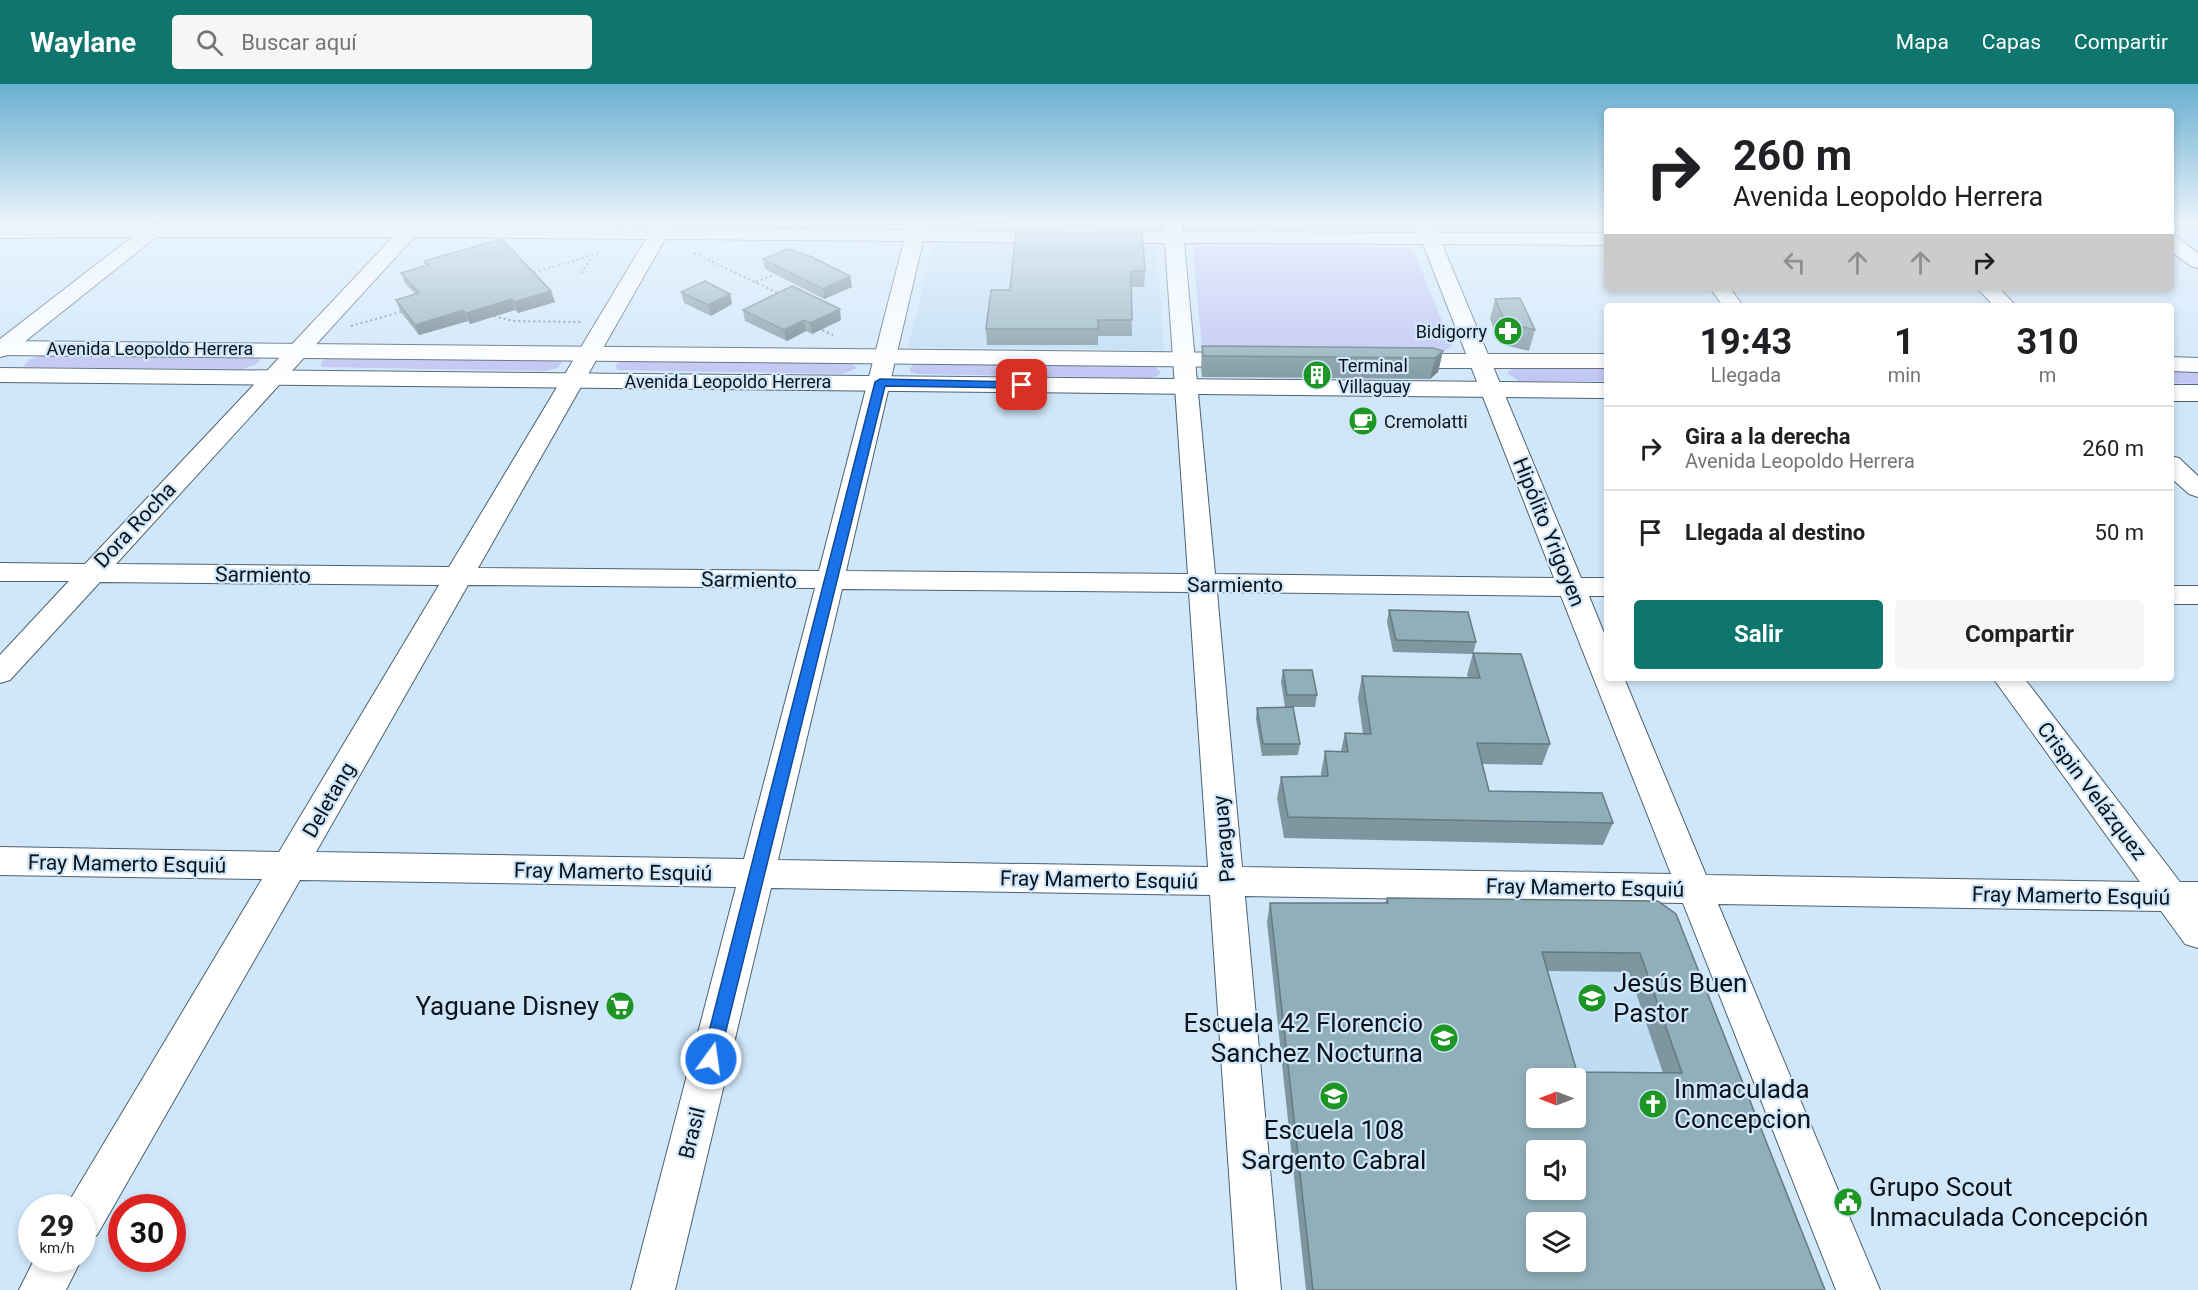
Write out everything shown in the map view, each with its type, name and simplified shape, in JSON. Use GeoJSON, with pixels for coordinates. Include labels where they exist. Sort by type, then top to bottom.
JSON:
{"type":"FeatureCollection","features":[{"type":"Feature","properties":{"kind":"street"},"geometry":{"type":"LineString","coordinates":[[1,349],[93,277]]}},
{"type":"Feature","properties":{"kind":"street"},"geometry":{"type":"LineString","coordinates":[[304,344],[365,277]]}},
{"type":"Feature","properties":{"kind":"street"},"geometry":{"type":"LineString","coordinates":[[575,380],[635,277]]}},
{"type":"Feature","properties":{"kind":"street","name":"Brasil"},"geometry":{"type":"LineString","coordinates":[[653,1290],[830,581],[879,364],[903,277]]}},
{"type":"Feature","properties":{"kind":"street","name":"Paraguay"},"geometry":{"type":"LineString","coordinates":[[1178,277],[1259,1290]]}},
{"type":"Feature","properties":{"kind":"street","name":"Hipólito Yrigoyen"},"geometry":{"type":"LineString","coordinates":[[1446,277],[1604,667]]}},
{"type":"Feature","properties":{"kind":"street"},"geometry":{"type":"LineString","coordinates":[[1990,291],[2003,303]]}},
{"type":"Feature","properties":{"kind":"street","name":"Avenida Leopoldo Herrera"},"geometry":{"type":"LineString","coordinates":[[271,378],[304,344]]}},
{"type":"Feature","properties":{"kind":"street","name":"Avenida Leopoldo Herrera"},"geometry":{"type":"LineString","coordinates":[[1,349],[304,344],[1187,374],[1492,392],[1604,391]]}},
{"type":"Feature","properties":{"kind":"street","name":"Avenida Leopoldo Herrera"},"geometry":{"type":"LineString","coordinates":[[1187,374],[1269,360]]}},
{"type":"Feature","properties":{"kind":"street"},"geometry":{"type":"LineString","coordinates":[[1375,360],[1604,361]]}},
{"type":"Feature","properties":{"kind":"street","name":"Avenida Leopoldo Herrera"},"geometry":{"type":"LineString","coordinates":[[0,375],[575,380],[879,364]]}},
{"type":"Feature","properties":{"kind":"street"},"geometry":{"type":"LineString","coordinates":[[2174,364],[2198,364]]}},
{"type":"Feature","properties":{"kind":"street","name":"Dora Rocha"},"geometry":{"type":"LineString","coordinates":[[0,673],[271,378]]}},
{"type":"Feature","properties":{"kind":"street","name":"Deletang"},"geometry":{"type":"LineString","coordinates":[[96,1196],[575,380]]}},
{"type":"Feature","properties":{"kind":"street"},"geometry":{"type":"LineString","coordinates":[[2174,393],[2198,393]]}},
{"type":"Feature","properties":{"kind":"street"},"geometry":{"type":"LineString","coordinates":[[2174,467],[2198,489]]}},
{"type":"Feature","properties":{"kind":"street","name":"Sarmiento"},"geometry":{"type":"LineString","coordinates":[[0,572],[1604,587]]}},
{"type":"Feature","properties":{"kind":"street"},"geometry":{"type":"LineString","coordinates":[[2174,594],[2198,595]]}},
{"type":"Feature","properties":{"kind":"street"},"geometry":{"type":"LineString","coordinates":[[1610,681],[1858,1290]]}},
{"type":"Feature","properties":{"kind":"street","name":"Crispin Velázquez"},"geometry":{"type":"LineString","coordinates":[[2010,681],[2185,897],[2198,933]]}},
{"type":"Feature","properties":{"kind":"street","name":"Fray Mamerto Esquiú"},"geometry":{"type":"LineString","coordinates":[[0,861],[2185,897]]}},
{"type":"Feature","properties":{"kind":"street"},"geometry":{"type":"LineString","coordinates":[[41,1290],[52,1272]]}},
{"type":"Feature","properties":{"kind":"path"},"geometry":{"type":"LineString","coordinates":[[747,277],[786,297],[777,301]]}},
{"type":"Feature","properties":{"kind":"path"},"geometry":{"type":"LineString","coordinates":[[755,282],[767,277]]}},
{"type":"Feature","properties":{"kind":"path"},"geometry":{"type":"LineString","coordinates":[[782,295],[791,291]]}},
{"type":"Feature","properties":{"kind":"path"},"geometry":{"type":"LineString","coordinates":[[304,344],[412,309]]}},
{"type":"Feature","properties":{"kind":"path"},"geometry":{"type":"LineString","coordinates":[[494,316],[513,321],[542,323],[609,322]]}},
{"type":"Feature","properties":{"kind":"path"},"geometry":{"type":"LineString","coordinates":[[809,324],[879,364]]}},
{"type":"Feature","properties":{"kind":"shaded area"},"geometry":{"type":"Polygon","coordinates":[[[925,277],[1159,277],[1164,350],[908,347],[925,277]]]}},
{"type":"Feature","properties":{"kind":"shaded area"},"geometry":{"type":"Polygon","coordinates":[[[1196,277],[1424,277],[1452,346],[1443,352],[1202,347],[1196,277]]]}},
{"type":"Feature","properties":{"kind":"shaded area"},"geometry":{"type":"Polygon","coordinates":[[[41,356],[253,357],[260,360],[255,365],[242,369],[23,367],[30,359],[41,356]]]}},
{"type":"Feature","properties":{"kind":"shaded area"},"geometry":{"type":"Polygon","coordinates":[[[330,357],[556,359],[562,362],[558,368],[545,371],[321,367],[321,362],[330,357]]]}},
{"type":"Feature","properties":{"kind":"shaded area"},"geometry":{"type":"Polygon","coordinates":[[[623,360],[850,362],[857,368],[843,374],[617,370],[616,364],[623,360]]]}},
{"type":"Feature","properties":{"kind":"shaded area"},"geometry":{"type":"Polygon","coordinates":[[[915,363],[1153,366],[1161,372],[1156,377],[1149,378],[916,374],[910,371],[915,363]]]}},
{"type":"Feature","properties":{"kind":"shaded area"},"geometry":{"type":"Polygon","coordinates":[[[1514,368],[1604,368],[1604,381],[1519,381],[1508,374],[1508,371],[1514,368]]]}},
{"type":"Feature","properties":{"kind":"shaded area"},"geometry":{"type":"Polygon","coordinates":[[[2174,371],[2198,371],[2198,384],[2174,383],[2174,371]]]}},
{"type":"Feature","properties":{"kind":"shaded area","name":"Jesús Buen Pastor"},"geometry":{"type":"Polygon","coordinates":[[[1473,917],[1660,918],[1725,1088],[1586,1079],[1586,1068],[1532,1068],[1473,917]]]}},
{"type":"Feature","properties":{"kind":"building"},"geometry":{"type":"Polygon","coordinates":[[[405,277],[538,277],[551,291],[514,302],[512,299],[466,313],[463,310],[415,325],[396,300],[419,293],[405,277]]]}},
{"type":"Feature","properties":{"kind":"building"},"geometry":{"type":"Polygon","coordinates":[[[800,277],[847,277],[823,289],[800,277]]]}},
{"type":"Feature","properties":{"kind":"building"},"geometry":{"type":"Polygon","coordinates":[[[1011,277],[1131,277],[1132,320],[1098,320],[1098,329],[986,329],[991,290],[1010,290],[1011,277]]]}},
{"type":"Feature","properties":{"kind":"building"},"geometry":{"type":"Polygon","coordinates":[[[705,281],[730,294],[708,305],[681,292],[705,281]]]}},
{"type":"Feature","properties":{"kind":"building"},"geometry":{"type":"Polygon","coordinates":[[[792,286],[840,309],[810,323],[804,320],[784,330],[743,310],[792,286]]]}},
{"type":"Feature","properties":{"kind":"building"},"geometry":{"type":"Polygon","coordinates":[[[1520,298],[1535,330],[1506,323],[1495,299],[1520,298]]]}},
{"type":"Feature","properties":{"kind":"building"},"geometry":{"type":"Polygon","coordinates":[[[1202,346],[1433,348],[1443,351],[1435,358],[1203,356],[1202,346]]]}},
{"type":"Feature","properties":{"kind":"building"},"geometry":{"type":"Polygon","coordinates":[[[1389,610],[1468,612],[1476,642],[1396,640],[1389,610]]]}},
{"type":"Feature","properties":{"kind":"building"},"geometry":{"type":"Polygon","coordinates":[[[1473,653],[1521,654],[1550,744],[1477,743],[1489,791],[1602,793],[1613,823],[1288,817],[1281,777],[1328,776],[1325,751],[1348,752],[1345,733],[1371,734],[1362,676],[1480,678],[1473,653]]]}},
{"type":"Feature","properties":{"kind":"building"},"geometry":{"type":"Polygon","coordinates":[[[1283,670],[1312,670],[1317,695],[1287,695],[1283,670]]]}},
{"type":"Feature","properties":{"kind":"building"},"geometry":{"type":"Polygon","coordinates":[[[1293,707],[1300,744],[1263,744],[1257,708],[1293,707]]]}},
{"type":"Feature","properties":{"kind":"building"},"geometry":{"type":"Polygon","coordinates":[[[1387,898],[1658,901],[1676,914],[1825,1290],[1313,1290],[1270,903],[1388,903],[1387,898]],[[1542,952],[1576,1068],[1526,1068],[1526,1128],[1586,1128],[1586,1072],[1682,1073],[1640,953],[1542,952]]]}},
{"type":"Feature","properties":{"kind":"place","name":"Bidigorry"},"geometry":{"type":"Point","coordinates":[1508,331]}},
{"type":"Feature","properties":{"kind":"place","name":"Terminal Villaguay"},"geometry":{"type":"Point","coordinates":[1317,375]}},
{"type":"Feature","properties":{"kind":"place","name":"Cremolatti"},"geometry":{"type":"Point","coordinates":[1363,421]}},
{"type":"Feature","properties":{"kind":"place","name":"Jesús Buen Pastor"},"geometry":{"type":"Point","coordinates":[1592,998]}},
{"type":"Feature","properties":{"kind":"place","name":"Yaguane Disney"},"geometry":{"type":"Point","coordinates":[620,1006]}},
{"type":"Feature","properties":{"kind":"place","name":"Escuela 42 Florencio Sanchez Nocturna"},"geometry":{"type":"Point","coordinates":[1444,1038]}},
{"type":"Feature","properties":{"kind":"place","name":"Escuela 108 Sargento Cabral"},"geometry":{"type":"Point","coordinates":[1334,1096]}},
{"type":"Feature","properties":{"kind":"place","name":"Inmaculada Concepcion"},"geometry":{"type":"Point","coordinates":[1653,1104]}},
{"type":"Feature","properties":{"kind":"place","name":"Grupo Scout Inmaculada Concepción"},"geometry":{"type":"Point","coordinates":[1848,1202]}},
{"type":"Feature","properties":{"kind":"route"},"geometry":{"type":"LineString","coordinates":[[711,1059],[880,382],[1022,385]]}}]}
